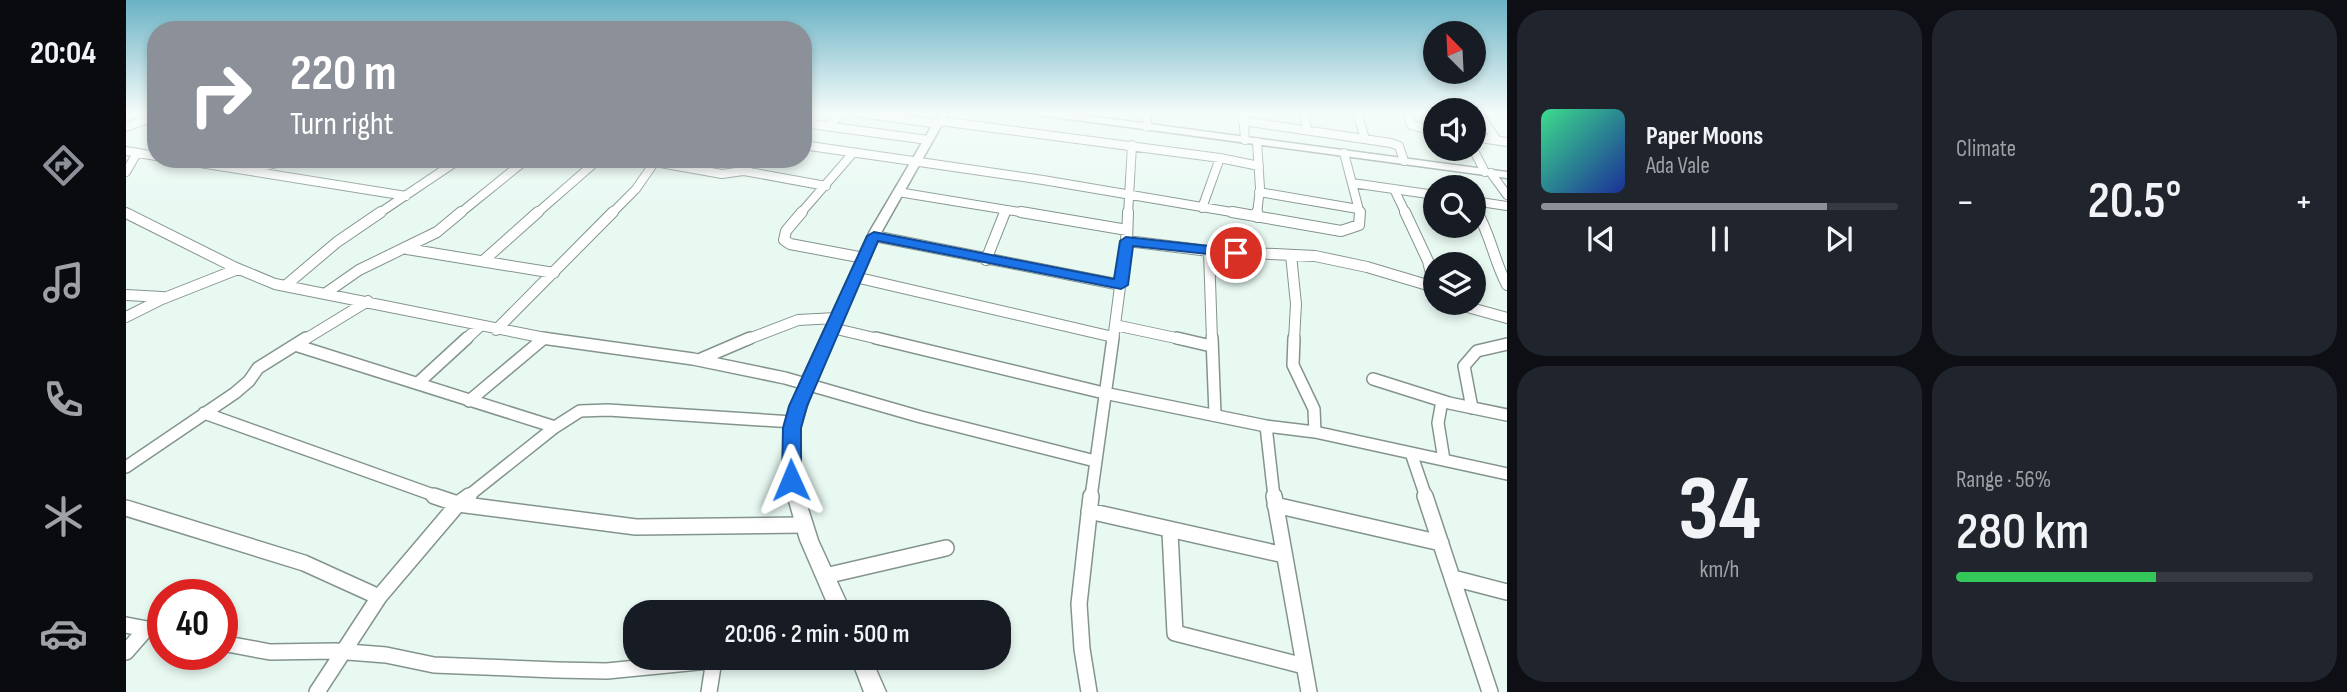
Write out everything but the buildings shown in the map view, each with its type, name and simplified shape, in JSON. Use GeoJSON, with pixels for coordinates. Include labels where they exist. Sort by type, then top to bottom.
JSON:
{"type":"FeatureCollection","features":[{"type":"Feature","properties":{"kind":"street"},"geometry":{"type":"LineString","coordinates":[[836,600],[805,526],[791,480],[793,422],[807,383],[874,236],[926,144]]}},
{"type":"Feature","properties":{"kind":"street"},"geometry":{"type":"LineString","coordinates":[[1127,144],[1259,166]]}},
{"type":"Feature","properties":{"kind":"street"},"geometry":{"type":"LineString","coordinates":[[1257,144],[1257,217]]}},
{"type":"Feature","properties":{"kind":"street"},"geometry":{"type":"LineString","coordinates":[[1275,144],[1507,175]]}},
{"type":"Feature","properties":{"kind":"street"},"geometry":{"type":"LineString","coordinates":[[1394,144],[1398,145],[1404,161]]}},
{"type":"Feature","properties":{"kind":"street"},"geometry":{"type":"LineString","coordinates":[[1089,692],[1082,649],[1079,604],[1095,461],[1127,236],[1132,145]]}},
{"type":"Feature","properties":{"kind":"street"},"geometry":{"type":"LineString","coordinates":[[812,146],[1128,195],[1342,232],[1361,223],[1344,153]]}},
{"type":"Feature","properties":{"kind":"street"},"geometry":{"type":"LineString","coordinates":[[126,151],[147,155]]}},
{"type":"Feature","properties":{"kind":"street"},"geometry":{"type":"LineString","coordinates":[[126,172],[140,154],[147,152]]}},
{"type":"Feature","properties":{"kind":"street"},"geometry":{"type":"LineString","coordinates":[[853,153],[786,231],[784,240],[790,244],[864,258]]}},
{"type":"Feature","properties":{"kind":"street"},"geometry":{"type":"LineString","coordinates":[[1202,208],[1220,158]]}},
{"type":"Feature","properties":{"kind":"street"},"geometry":{"type":"LineString","coordinates":[[1481,161],[1507,195]]}},
{"type":"Feature","properties":{"kind":"street"},"geometry":{"type":"LineString","coordinates":[[231,168],[406,196]]}},
{"type":"Feature","properties":{"kind":"street"},"geometry":{"type":"LineString","coordinates":[[250,171],[260,168]]}},
{"type":"Feature","properties":{"kind":"street"},"geometry":{"type":"LineString","coordinates":[[285,286],[337,242],[447,168]]}},
{"type":"Feature","properties":{"kind":"street"},"geometry":{"type":"LineString","coordinates":[[326,293],[359,270],[407,249],[437,232],[516,168]]}},
{"type":"Feature","properties":{"kind":"street"},"geometry":{"type":"LineString","coordinates":[[483,261],[589,168]]}},
{"type":"Feature","properties":{"kind":"street"},"geometry":{"type":"LineString","coordinates":[[496,330],[599,224],[636,190],[651,168]]}},
{"type":"Feature","properties":{"kind":"street"},"geometry":{"type":"LineString","coordinates":[[692,168],[729,173],[744,170],[826,186]]}},
{"type":"Feature","properties":{"kind":"street"},"geometry":{"type":"LineString","coordinates":[[1352,183],[1423,193]]}},
{"type":"Feature","properties":{"kind":"street"},"geometry":{"type":"LineString","coordinates":[[1394,189],[1424,252]]}},
{"type":"Feature","properties":{"kind":"street"},"geometry":{"type":"LineString","coordinates":[[898,192],[1006,210],[1209,251],[1291,255],[1342,261],[1423,285]]}},
{"type":"Feature","properties":{"kind":"street"},"geometry":{"type":"LineString","coordinates":[[1259,192],[1358,209]]}},
{"type":"Feature","properties":{"kind":"street"},"geometry":{"type":"LineString","coordinates":[[1486,203],[1507,206]]}},
{"type":"Feature","properties":{"kind":"street"},"geometry":{"type":"LineString","coordinates":[[986,260],[1006,210]]}},
{"type":"Feature","properties":{"kind":"street"},"geometry":{"type":"LineString","coordinates":[[126,213],[238,269],[285,286],[543,339],[699,360],[807,383],[921,417],[1095,461]]}},
{"type":"Feature","properties":{"kind":"street"},"geometry":{"type":"LineString","coordinates":[[1486,228],[1507,285]]}},
{"type":"Feature","properties":{"kind":"street"},"geometry":{"type":"LineString","coordinates":[[874,236],[1121,285]]}},
{"type":"Feature","properties":{"kind":"street"},"geometry":{"type":"LineString","coordinates":[[407,249],[554,273]]}},
{"type":"Feature","properties":{"kind":"street"},"geometry":{"type":"LineString","coordinates":[[1209,251],[1215,414]]}},
{"type":"Feature","properties":{"kind":"street"},"geometry":{"type":"LineString","coordinates":[[1291,255],[1296,304],[1293,365],[1314,409],[1315,432]]}},
{"type":"Feature","properties":{"kind":"street"},"geometry":{"type":"LineString","coordinates":[[126,317],[169,296],[238,269]]}},
{"type":"Feature","properties":{"kind":"street"},"geometry":{"type":"LineString","coordinates":[[855,277],[1114,331],[1211,346]]}},
{"type":"Feature","properties":{"kind":"street"},"geometry":{"type":"LineString","coordinates":[[126,295],[169,296]]}},
{"type":"Feature","properties":{"kind":"street"},"geometry":{"type":"LineString","coordinates":[[126,467],[242,387],[258,368],[368,301]]}},
{"type":"Feature","properties":{"kind":"street"},"geometry":{"type":"LineString","coordinates":[[1486,312],[1507,318]]}},
{"type":"Feature","properties":{"kind":"street"},"geometry":{"type":"LineString","coordinates":[[699,360],[787,322],[809,318],[1104,393],[1266,426],[1315,432],[1507,474]]}},
{"type":"Feature","properties":{"kind":"street"},"geometry":{"type":"LineString","coordinates":[[418,383],[479,327]]}},
{"type":"Feature","properties":{"kind":"street"},"geometry":{"type":"LineString","coordinates":[[469,401],[543,339]]}},
{"type":"Feature","properties":{"kind":"street"},"geometry":{"type":"LineString","coordinates":[[1472,408],[1464,366],[1477,351],[1507,344]]}},
{"type":"Feature","properties":{"kind":"street"},"geometry":{"type":"LineString","coordinates":[[295,345],[555,427]]}},
{"type":"Feature","properties":{"kind":"street"},"geometry":{"type":"LineString","coordinates":[[1373,379],[1411,388],[1442,401],[1507,415]]}},
{"type":"Feature","properties":{"kind":"street"},"geometry":{"type":"LineString","coordinates":[[1442,401],[1438,423],[1444,460]]}},
{"type":"Feature","properties":{"kind":"street"},"geometry":{"type":"LineString","coordinates":[[317,692],[380,597],[458,504],[555,427],[580,411],[608,410],[793,422]]}},
{"type":"Feature","properties":{"kind":"street"},"geometry":{"type":"LineString","coordinates":[[204,414],[458,504],[636,527],[805,526]]}},
{"type":"Feature","properties":{"kind":"street"},"geometry":{"type":"LineString","coordinates":[[1266,426],[1275,505],[1309,692]]}},
{"type":"Feature","properties":{"kind":"street"},"geometry":{"type":"LineString","coordinates":[[1411,453],[1490,692]]}},
{"type":"Feature","properties":{"kind":"street"},"geometry":{"type":"LineString","coordinates":[[1275,505],[1441,543]]}},
{"type":"Feature","properties":{"kind":"street"},"geometry":{"type":"LineString","coordinates":[[126,508],[304,564],[380,597]]}},
{"type":"Feature","properties":{"kind":"street"},"geometry":{"type":"LineString","coordinates":[[1089,511],[1170,532],[1284,555]]}},
{"type":"Feature","properties":{"kind":"street"},"geometry":{"type":"LineString","coordinates":[[1170,532],[1175,633],[1304,666]]}},
{"type":"Feature","properties":{"kind":"street"},"geometry":{"type":"LineString","coordinates":[[825,576],[946,548]]}},
{"type":"Feature","properties":{"kind":"street"},"geometry":{"type":"LineString","coordinates":[[1453,578],[1507,592]]}},
{"type":"Feature","properties":{"kind":"street"},"geometry":{"type":"LineString","coordinates":[[126,625],[146,629],[126,652]]}},
{"type":"Feature","properties":{"kind":"street"},"geometry":{"type":"LineString","coordinates":[[238,646],[270,652],[344,651],[434,665],[623,669]]}},
{"type":"Feature","properties":{"kind":"street"},"geometry":{"type":"LineString","coordinates":[[709,692],[713,670]]}},
{"type":"Feature","properties":{"kind":"street"},"geometry":{"type":"LineString","coordinates":[[866,670],[875,692]]}},
{"type":"Feature","properties":{"kind":"route"},"geometry":{"type":"LineString","coordinates":[[791,480],[792,428],[798,406],[874,236],[1121,285],[1126,241],[1236,253]]}}]}
